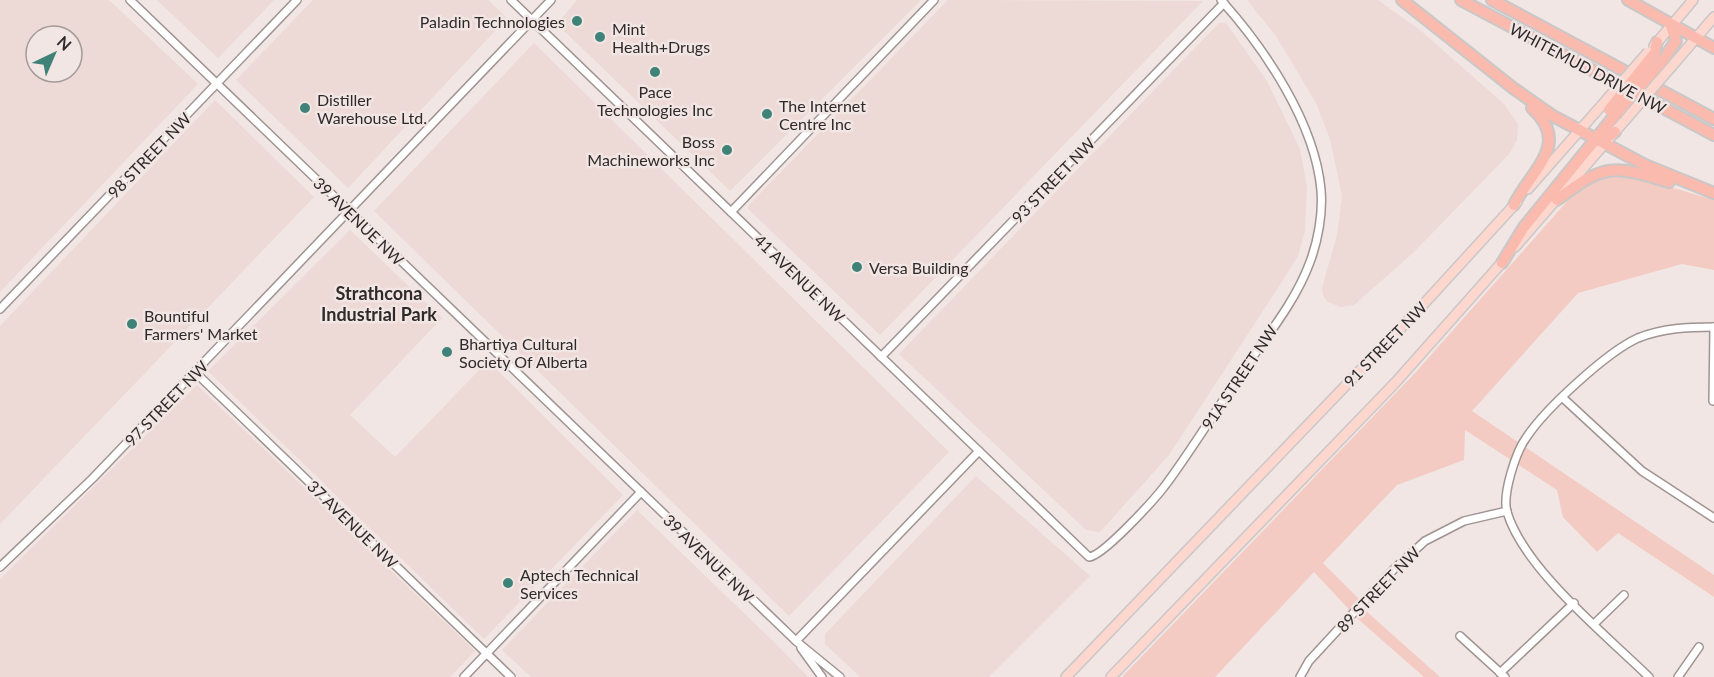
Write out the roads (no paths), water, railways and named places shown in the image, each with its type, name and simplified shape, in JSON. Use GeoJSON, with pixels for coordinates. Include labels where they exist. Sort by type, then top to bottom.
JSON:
{"type":"FeatureCollection","features":[{"type":"Feature","properties":{"kind":"highway"},"geometry":{"type":"LineString","coordinates":[[1402,0],[1513,88],[1544,119],[1550,137],[1544,160],[1522,189],[1514,206]]}},
{"type":"Feature","properties":{"kind":"highway","name":"WHITEMUD DRIVE NW"},"geometry":{"type":"LineString","coordinates":[[1461,0],[1714,135]]}},
{"type":"Feature","properties":{"kind":"highway","name":"WHITEMUD DRIVE NW"},"geometry":{"type":"LineString","coordinates":[[1492,0],[1714,119]]}},
{"type":"Feature","properties":{"kind":"highway"},"geometry":{"type":"LineString","coordinates":[[1628,0],[1714,48]]}},
{"type":"Feature","properties":{"kind":"highway"},"geometry":{"type":"LineString","coordinates":[[1601,141],[1613,112],[1676,41],[1671,26]]}},
{"type":"Feature","properties":{"kind":"highway"},"geometry":{"type":"LineString","coordinates":[[1656,42],[1659,58]]}},
{"type":"Feature","properties":{"kind":"highway"},"geometry":{"type":"LineString","coordinates":[[1513,88],[1581,130],[1654,170],[1714,194]]}},
{"type":"Feature","properties":{"kind":"highway"},"geometry":{"type":"LineString","coordinates":[[1502,263],[1524,227],[1601,141],[1616,132]]}},
{"type":"Feature","properties":{"kind":"highway"},"geometry":{"type":"LineString","coordinates":[[1557,200],[1591,175],[1616,169],[1714,194]]}},
{"type":"Feature","properties":{"kind":"main road"},"geometry":{"type":"LineString","coordinates":[[1656,42],[1693,0]]}},
{"type":"Feature","properties":{"kind":"main road","name":"91 STREET NW"},"geometry":{"type":"LineString","coordinates":[[1067,677],[1420,308],[1581,130],[1613,112],[1659,58],[1696,37],[1714,17]]}},
{"type":"Feature","properties":{"kind":"main road","name":"91 STREET NW"},"geometry":{"type":"LineString","coordinates":[[1613,112],[1616,132]]}},
{"type":"Feature","properties":{"kind":"main road","name":"91 STREET NW"},"geometry":{"type":"LineString","coordinates":[[1111,677],[1395,383],[1557,200],[1601,141]]}},
{"type":"Feature","properties":{"kind":"street","name":"39 AVENUE NW"},"geometry":{"type":"LineString","coordinates":[[130,0],[796,641],[840,677]]}},
{"type":"Feature","properties":{"kind":"street","name":"98 STREET NW"},"geometry":{"type":"LineString","coordinates":[[0,309],[297,0]]}},
{"type":"Feature","properties":{"kind":"street","name":"41 AVENUE NW"},"geometry":{"type":"LineString","coordinates":[[511,0],[1089,557]]}},
{"type":"Feature","properties":{"kind":"street","name":"97 STREET NW"},"geometry":{"type":"LineString","coordinates":[[0,567],[85,486],[551,0]]}},
{"type":"Feature","properties":{"kind":"street"},"geometry":{"type":"LineString","coordinates":[[730,212],[934,0]]}},
{"type":"Feature","properties":{"kind":"street","name":"91A STREET NW"},"geometry":{"type":"LineString","coordinates":[[1089,557],[1103,551],[1163,488],[1293,297],[1310,261],[1318,229],[1321,192],[1316,162],[1305,129],[1281,82],[1256,43],[1222,2]]}},
{"type":"Feature","properties":{"kind":"street","name":"93 STREET NW"},"geometry":{"type":"LineString","coordinates":[[881,357],[1222,2]]}},
{"type":"Feature","properties":{"kind":"street"},"geometry":{"type":"LineString","coordinates":[[1649,677],[1594,624],[1526,551],[1507,511],[1506,493],[1525,439],[1602,360],[1637,339],[1679,327],[1714,327],[1713,401]]}},
{"type":"Feature","properties":{"kind":"street","name":"37 AVENUE NW"},"geometry":{"type":"LineString","coordinates":[[195,372],[511,677]]}},
{"type":"Feature","properties":{"kind":"street"},"geometry":{"type":"LineString","coordinates":[[1563,398],[1642,471],[1714,518]]}},
{"type":"Feature","properties":{"kind":"street"},"geometry":{"type":"LineString","coordinates":[[796,641],[979,451]]}},
{"type":"Feature","properties":{"kind":"street"},"geometry":{"type":"LineString","coordinates":[[464,677],[641,492]]}},
{"type":"Feature","properties":{"kind":"street","name":"89 STREET NW"},"geometry":{"type":"LineString","coordinates":[[1300,677],[1309,662],[1394,569],[1425,541],[1464,521],[1507,511]]}},
{"type":"Feature","properties":{"kind":"street"},"geometry":{"type":"LineString","coordinates":[[1594,624],[1624,595]]}},
{"type":"Feature","properties":{"kind":"street"},"geometry":{"type":"LineString","coordinates":[[1460,636],[1503,675],[1574,603]]}},
{"type":"Feature","properties":{"kind":"street","name":"39 AVENUE NW"},"geometry":{"type":"LineString","coordinates":[[796,641],[822,677]]}},
{"type":"Feature","properties":{"kind":"street"},"geometry":{"type":"LineString","coordinates":[[1677,677],[1699,647]]}},
{"type":"Feature","properties":{"kind":"place","name":"Paladin Technologies"},"geometry":{"type":"Point","coordinates":[577,21]}},
{"type":"Feature","properties":{"kind":"place","name":"Mint Health+Drugs"},"geometry":{"type":"Point","coordinates":[600,37]}},
{"type":"Feature","properties":{"kind":"place","name":"Pace Technologies Inc"},"geometry":{"type":"Point","coordinates":[655,72]}},
{"type":"Feature","properties":{"kind":"place","name":"Distiller Warehouse Ltd."},"geometry":{"type":"Point","coordinates":[305,108]}},
{"type":"Feature","properties":{"kind":"place","name":"The Internet Centre Inc"},"geometry":{"type":"Point","coordinates":[767,114]}},
{"type":"Feature","properties":{"kind":"place","name":"Boss Machineworks Inc"},"geometry":{"type":"Point","coordinates":[727,150]}},
{"type":"Feature","properties":{"kind":"place","name":"Versa Building"},"geometry":{"type":"Point","coordinates":[857,267]}},
{"type":"Feature","properties":{"kind":"place","name":"Bountiful Farmers' Market"},"geometry":{"type":"Point","coordinates":[132,324]}},
{"type":"Feature","properties":{"kind":"place","name":"Bhartiya Cultural Society Of Alberta"},"geometry":{"type":"Point","coordinates":[447,352]}},
{"type":"Feature","properties":{"kind":"place","name":"Aptech Technical Services"},"geometry":{"type":"Point","coordinates":[508,583]}},
{"type":"Feature","properties":{"kind":"district","name":"Strathcona Industrial Park"},"geometry":{"type":"Point","coordinates":[379,303]}}]}
